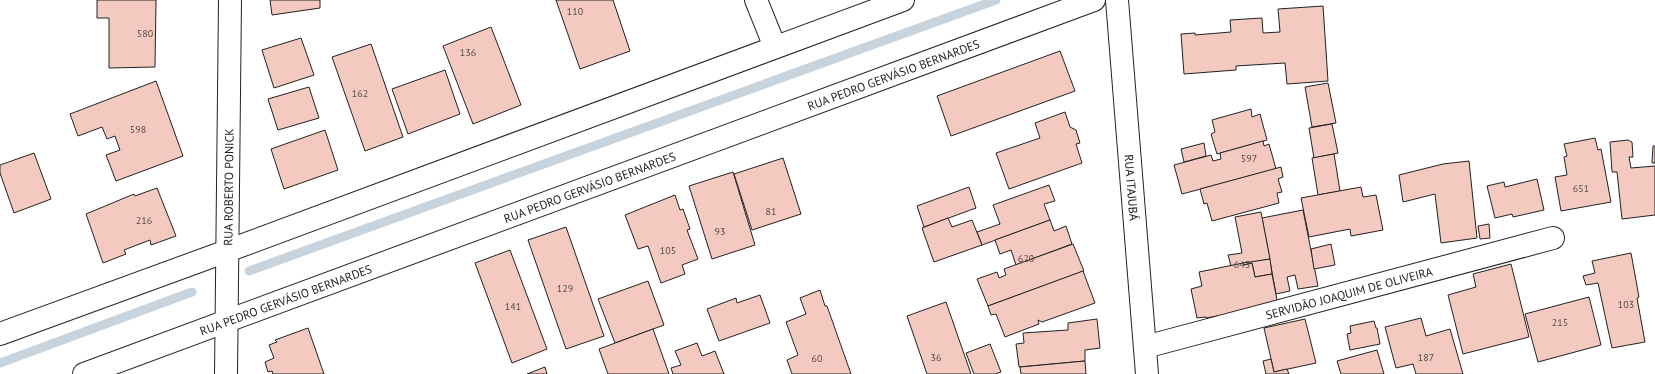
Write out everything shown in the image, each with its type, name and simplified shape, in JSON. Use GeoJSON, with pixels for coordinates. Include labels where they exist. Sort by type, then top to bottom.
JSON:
{"type":"FeatureCollection","features":[{"type":"Feature","properties":{"kind":"street","name":"RUA ROBERTO PONICK"},"geometry":{"type":"LineString","coordinates":[[226,374],[230,0]]}},
{"type":"Feature","properties":{"kind":"street"},"geometry":{"type":"LineString","coordinates":[[756,0],[775,47]]}},
{"type":"Feature","properties":{"kind":"street"},"geometry":{"type":"LineString","coordinates":[[0,334],[227,252],[903,0]]}},
{"type":"Feature","properties":{"kind":"street","name":"RUA PEDRO GERVÁSIO BERNARDES"},"geometry":{"type":"LineString","coordinates":[[84,374],[1094,0]]}},
{"type":"Feature","properties":{"kind":"street","name":"RUA ITAJUBÁ"},"geometry":{"type":"LineString","coordinates":[[1117,0],[1147,374]]}},
{"type":"Feature","properties":{"kind":"street","name":"SERVIDÃO JOAQUIM DE OLIVEIRA"},"geometry":{"type":"LineString","coordinates":[[1145,347],[1553,238]]}},
{"type":"Feature","properties":{"kind":"building"},"geometry":{"type":"Polygon","coordinates":[[[97,0],[156,0],[155,67],[109,68],[109,18],[97,18],[97,0]]]}},
{"type":"Feature","properties":{"kind":"building"},"geometry":{"type":"Polygon","coordinates":[[[270,0],[320,0],[320,8],[272,15],[270,0]]]}},
{"type":"Feature","properties":{"kind":"building"},"geometry":{"type":"Polygon","coordinates":[[[556,0],[613,0],[630,51],[580,69],[556,0]]]}},
{"type":"Feature","properties":{"kind":"building"},"geometry":{"type":"Polygon","coordinates":[[[1323,6],[1328,81],[1287,84],[1285,63],[1236,66],[1236,70],[1184,74],[1181,34],[1195,33],[1195,35],[1231,32],[1230,20],[1262,18],[1263,33],[1280,32],[1278,9],[1323,6]]]}},
{"type":"Feature","properties":{"kind":"building"},"geometry":{"type":"Polygon","coordinates":[[[491,27],[521,105],[473,124],[443,46],[491,27]]]}},
{"type":"Feature","properties":{"kind":"building"},"geometry":{"type":"Polygon","coordinates":[[[301,38],[314,75],[274,88],[262,50],[301,38]]]}},
{"type":"Feature","properties":{"kind":"building"},"geometry":{"type":"Polygon","coordinates":[[[371,44],[403,137],[365,151],[332,57],[371,44]]]}},
{"type":"Feature","properties":{"kind":"building"},"geometry":{"type":"Polygon","coordinates":[[[1060,51],[1075,91],[951,136],[937,96],[1060,51]]]}},
{"type":"Feature","properties":{"kind":"building"},"geometry":{"type":"Polygon","coordinates":[[[445,70],[460,114],[408,134],[392,89],[445,70]]]}},
{"type":"Feature","properties":{"kind":"building"},"geometry":{"type":"Polygon","coordinates":[[[156,81],[183,156],[116,181],[106,155],[120,150],[115,136],[107,139],[102,127],[78,136],[70,114],[156,81]]]}},
{"type":"Feature","properties":{"kind":"building"},"geometry":{"type":"Polygon","coordinates":[[[1328,83],[1336,123],[1312,127],[1305,87],[1328,83]]]}},
{"type":"Feature","properties":{"kind":"building"},"geometry":{"type":"Polygon","coordinates":[[[309,87],[319,118],[278,130],[268,99],[309,87]]]}},
{"type":"Feature","properties":{"kind":"building"},"geometry":{"type":"Polygon","coordinates":[[[1251,109],[1252,117],[1260,114],[1267,140],[1217,154],[1211,134],[1215,132],[1212,120],[1251,109]]]}},
{"type":"Feature","properties":{"kind":"building"},"geometry":{"type":"Polygon","coordinates":[[[1065,112],[1070,127],[1076,130],[1080,143],[1076,144],[1082,163],[1009,189],[996,153],[1040,138],[1035,123],[1065,112]]]}},
{"type":"Feature","properties":{"kind":"building"},"geometry":{"type":"Polygon","coordinates":[[[1332,124],[1338,153],[1314,158],[1309,128],[1332,124]]]}},
{"type":"Feature","properties":{"kind":"building"},"geometry":{"type":"Polygon","coordinates":[[[325,130],[338,170],[284,189],[271,149],[325,130]]]}},
{"type":"Feature","properties":{"kind":"building"},"geometry":{"type":"Polygon","coordinates":[[[1595,138],[1598,150],[1601,149],[1611,202],[1561,211],[1555,177],[1567,175],[1564,157],[1567,156],[1564,144],[1595,138]]]}},
{"type":"Feature","properties":{"kind":"building"},"geometry":{"type":"Polygon","coordinates":[[[1628,140],[1632,142],[1633,157],[1629,157],[1631,168],[1655,166],[1655,215],[1622,219],[1617,172],[1612,172],[1610,142],[1628,140]]]}},
{"type":"Feature","properties":{"kind":"building"},"geometry":{"type":"Polygon","coordinates":[[[1263,141],[1264,146],[1269,144],[1276,169],[1182,194],[1174,165],[1211,155],[1213,161],[1221,159],[1220,153],[1263,141]]]}},
{"type":"Feature","properties":{"kind":"building"},"geometry":{"type":"Polygon","coordinates":[[[1204,143],[1206,156],[1184,162],[1181,149],[1204,143]]]}},
{"type":"Feature","properties":{"kind":"building"},"geometry":{"type":"Polygon","coordinates":[[[1653,146],[1655,146],[1655,163],[1652,163],[1653,146]]]}},
{"type":"Feature","properties":{"kind":"building"},"geometry":{"type":"Polygon","coordinates":[[[34,153],[51,199],[14,213],[0,173],[0,165],[34,153]]]}},
{"type":"Feature","properties":{"kind":"building"},"geometry":{"type":"Polygon","coordinates":[[[1334,154],[1340,191],[1318,195],[1312,158],[1334,154]]]}},
{"type":"Feature","properties":{"kind":"building"},"geometry":{"type":"Polygon","coordinates":[[[783,158],[801,214],[752,230],[734,174],[783,158]]]}},
{"type":"Feature","properties":{"kind":"building"},"geometry":{"type":"Polygon","coordinates":[[[1469,161],[1477,238],[1441,243],[1435,194],[1403,202],[1399,175],[1443,164],[1469,161]]]}},
{"type":"Feature","properties":{"kind":"building"},"geometry":{"type":"Polygon","coordinates":[[[1281,167],[1283,177],[1278,179],[1282,192],[1277,193],[1279,203],[1212,221],[1207,203],[1204,204],[1200,189],[1281,167]]]}},
{"type":"Feature","properties":{"kind":"building"},"geometry":{"type":"Polygon","coordinates":[[[733,172],[755,245],[712,259],[689,186],[733,172]]]}},
{"type":"Feature","properties":{"kind":"building"},"geometry":{"type":"Polygon","coordinates":[[[1537,179],[1544,210],[1513,217],[1512,214],[1495,218],[1487,186],[1504,182],[1505,187],[1537,179]]]}},
{"type":"Feature","properties":{"kind":"building"},"geometry":{"type":"Polygon","coordinates":[[[1049,185],[1055,201],[1044,204],[1050,220],[982,245],[977,232],[1000,224],[993,205],[1049,185]]]}},
{"type":"Feature","properties":{"kind":"building"},"geometry":{"type":"Polygon","coordinates":[[[969,187],[976,208],[924,227],[917,206],[969,187]]]}},
{"type":"Feature","properties":{"kind":"building"},"geometry":{"type":"Polygon","coordinates":[[[1361,187],[1363,197],[1376,195],[1383,230],[1351,236],[1350,229],[1309,237],[1301,198],[1361,187]]]}},
{"type":"Feature","properties":{"kind":"building"},"geometry":{"type":"Polygon","coordinates":[[[157,188],[176,236],[151,245],[150,240],[124,250],[126,254],[103,263],[86,214],[134,194],[135,196],[157,188]]]}},
{"type":"Feature","properties":{"kind":"building"},"geometry":{"type":"Polygon","coordinates":[[[675,195],[680,210],[683,209],[690,229],[687,230],[698,259],[682,265],[685,274],[661,283],[648,246],[638,249],[625,215],[675,195]]]}},
{"type":"Feature","properties":{"kind":"building"},"geometry":{"type":"Polygon","coordinates":[[[1303,210],[1318,286],[1298,289],[1295,275],[1287,277],[1290,291],[1276,294],[1262,218],[1303,210]]]}},
{"type":"Feature","properties":{"kind":"building"},"geometry":{"type":"Polygon","coordinates":[[[1261,212],[1270,259],[1231,266],[1228,255],[1242,253],[1235,217],[1261,212]]]}},
{"type":"Feature","properties":{"kind":"building"},"geometry":{"type":"Polygon","coordinates":[[[948,218],[952,227],[972,220],[982,245],[934,262],[922,228],[948,218]]]}},
{"type":"Feature","properties":{"kind":"building"},"geometry":{"type":"Polygon","coordinates":[[[1050,220],[1054,231],[1066,226],[1072,244],[1016,265],[1011,250],[1000,254],[995,240],[1050,220]]]}},
{"type":"Feature","properties":{"kind":"building"},"geometry":{"type":"Polygon","coordinates":[[[1489,224],[1490,238],[1480,239],[1478,226],[1489,224]]]}},
{"type":"Feature","properties":{"kind":"building"},"geometry":{"type":"Polygon","coordinates":[[[566,227],[604,336],[566,349],[528,240],[566,227]]]}},
{"type":"Feature","properties":{"kind":"building"},"geometry":{"type":"Polygon","coordinates":[[[1073,244],[1084,271],[988,306],[977,279],[997,272],[999,278],[1006,275],[1004,269],[1073,244]]]}},
{"type":"Feature","properties":{"kind":"building"},"geometry":{"type":"Polygon","coordinates":[[[1331,244],[1335,265],[1314,269],[1311,249],[1331,244]]]}},
{"type":"Feature","properties":{"kind":"building"},"geometry":{"type":"Polygon","coordinates":[[[510,250],[547,349],[512,363],[475,263],[510,250]]]}},
{"type":"Feature","properties":{"kind":"building"},"geometry":{"type":"Polygon","coordinates":[[[1631,253],[1645,342],[1612,348],[1598,283],[1586,285],[1583,276],[1595,273],[1592,261],[1631,253]]]}},
{"type":"Feature","properties":{"kind":"building"},"geometry":{"type":"Polygon","coordinates":[[[1270,259],[1272,274],[1255,277],[1252,263],[1244,265],[1243,263],[1270,259]]]}},
{"type":"Feature","properties":{"kind":"building"},"geometry":{"type":"Polygon","coordinates":[[[1243,263],[1244,265],[1252,263],[1255,277],[1272,274],[1278,305],[1206,318],[1197,318],[1191,289],[1202,286],[1199,272],[1243,263]]]}},
{"type":"Feature","properties":{"kind":"building"},"geometry":{"type":"Polygon","coordinates":[[[1511,264],[1529,337],[1463,354],[1448,295],[1476,287],[1473,274],[1511,264]]]}},
{"type":"Feature","properties":{"kind":"building"},"geometry":{"type":"Polygon","coordinates":[[[1083,271],[1095,303],[1042,322],[1038,320],[1039,324],[1005,337],[996,314],[991,315],[988,306],[1083,271]]]}},
{"type":"Feature","properties":{"kind":"building"},"geometry":{"type":"Polygon","coordinates":[[[648,281],[664,325],[615,343],[598,299],[648,281]]]}},
{"type":"Feature","properties":{"kind":"building"},"geometry":{"type":"Polygon","coordinates":[[[820,290],[851,374],[792,374],[787,360],[798,355],[786,322],[806,314],[800,298],[820,290]]]}},
{"type":"Feature","properties":{"kind":"building"},"geometry":{"type":"Polygon","coordinates":[[[760,295],[770,323],[719,341],[707,309],[736,298],[737,303],[760,295]]]}},
{"type":"Feature","properties":{"kind":"building"},"geometry":{"type":"Polygon","coordinates":[[[1589,297],[1601,345],[1538,362],[1525,314],[1589,297]]]}},
{"type":"Feature","properties":{"kind":"building"},"geometry":{"type":"Polygon","coordinates":[[[946,302],[971,374],[927,374],[907,316],[946,302]]]}},
{"type":"Feature","properties":{"kind":"building"},"geometry":{"type":"Polygon","coordinates":[[[1421,318],[1426,336],[1450,329],[1463,374],[1416,374],[1413,364],[1396,368],[1385,327],[1421,318]]]}},
{"type":"Feature","properties":{"kind":"building"},"geometry":{"type":"Polygon","coordinates":[[[1097,319],[1100,348],[1085,350],[1085,361],[1019,367],[1016,344],[1024,343],[1023,333],[1068,330],[1068,323],[1097,319]]]}},
{"type":"Feature","properties":{"kind":"building"},"geometry":{"type":"Polygon","coordinates":[[[1305,319],[1316,363],[1274,372],[1264,328],[1305,319]]]}},
{"type":"Feature","properties":{"kind":"building"},"geometry":{"type":"Polygon","coordinates":[[[1374,321],[1380,344],[1350,350],[1347,334],[1351,333],[1350,326],[1374,321]]]}},
{"type":"Feature","properties":{"kind":"building"},"geometry":{"type":"Polygon","coordinates":[[[308,328],[324,374],[273,374],[272,371],[268,372],[265,362],[274,358],[269,345],[277,342],[275,340],[308,328]]]}},
{"type":"Feature","properties":{"kind":"building"},"geometry":{"type":"Polygon","coordinates":[[[653,329],[669,374],[608,374],[599,349],[653,329]]]}},
{"type":"Feature","properties":{"kind":"building"},"geometry":{"type":"Polygon","coordinates":[[[697,343],[702,356],[715,351],[724,374],[673,374],[671,368],[681,365],[675,351],[697,343]]]}},
{"type":"Feature","properties":{"kind":"building"},"geometry":{"type":"Polygon","coordinates":[[[990,344],[1001,372],[995,374],[974,374],[966,353],[990,344]]]}},
{"type":"Feature","properties":{"kind":"building"},"geometry":{"type":"Polygon","coordinates":[[[1377,350],[1384,374],[1341,374],[1337,361],[1377,350]]]}},
{"type":"Feature","properties":{"kind":"building"},"geometry":{"type":"Polygon","coordinates":[[[1271,359],[1274,372],[1287,369],[1289,374],[1266,374],[1263,361],[1271,359]]]}},
{"type":"Feature","properties":{"kind":"building"},"geometry":{"type":"Polygon","coordinates":[[[1085,361],[1086,374],[1021,374],[1020,367],[1085,361]]]}},
{"type":"Feature","properties":{"kind":"building"},"geometry":{"type":"Polygon","coordinates":[[[545,367],[547,374],[527,374],[545,367]]]}},
{"type":"Feature","properties":{"kind":"waterway"},"geometry":{"type":"LineString","coordinates":[[249,271],[996,0]]}},
{"type":"Feature","properties":{"kind":"waterway"},"geometry":{"type":"LineString","coordinates":[[0,363],[192,292]]}}]}
